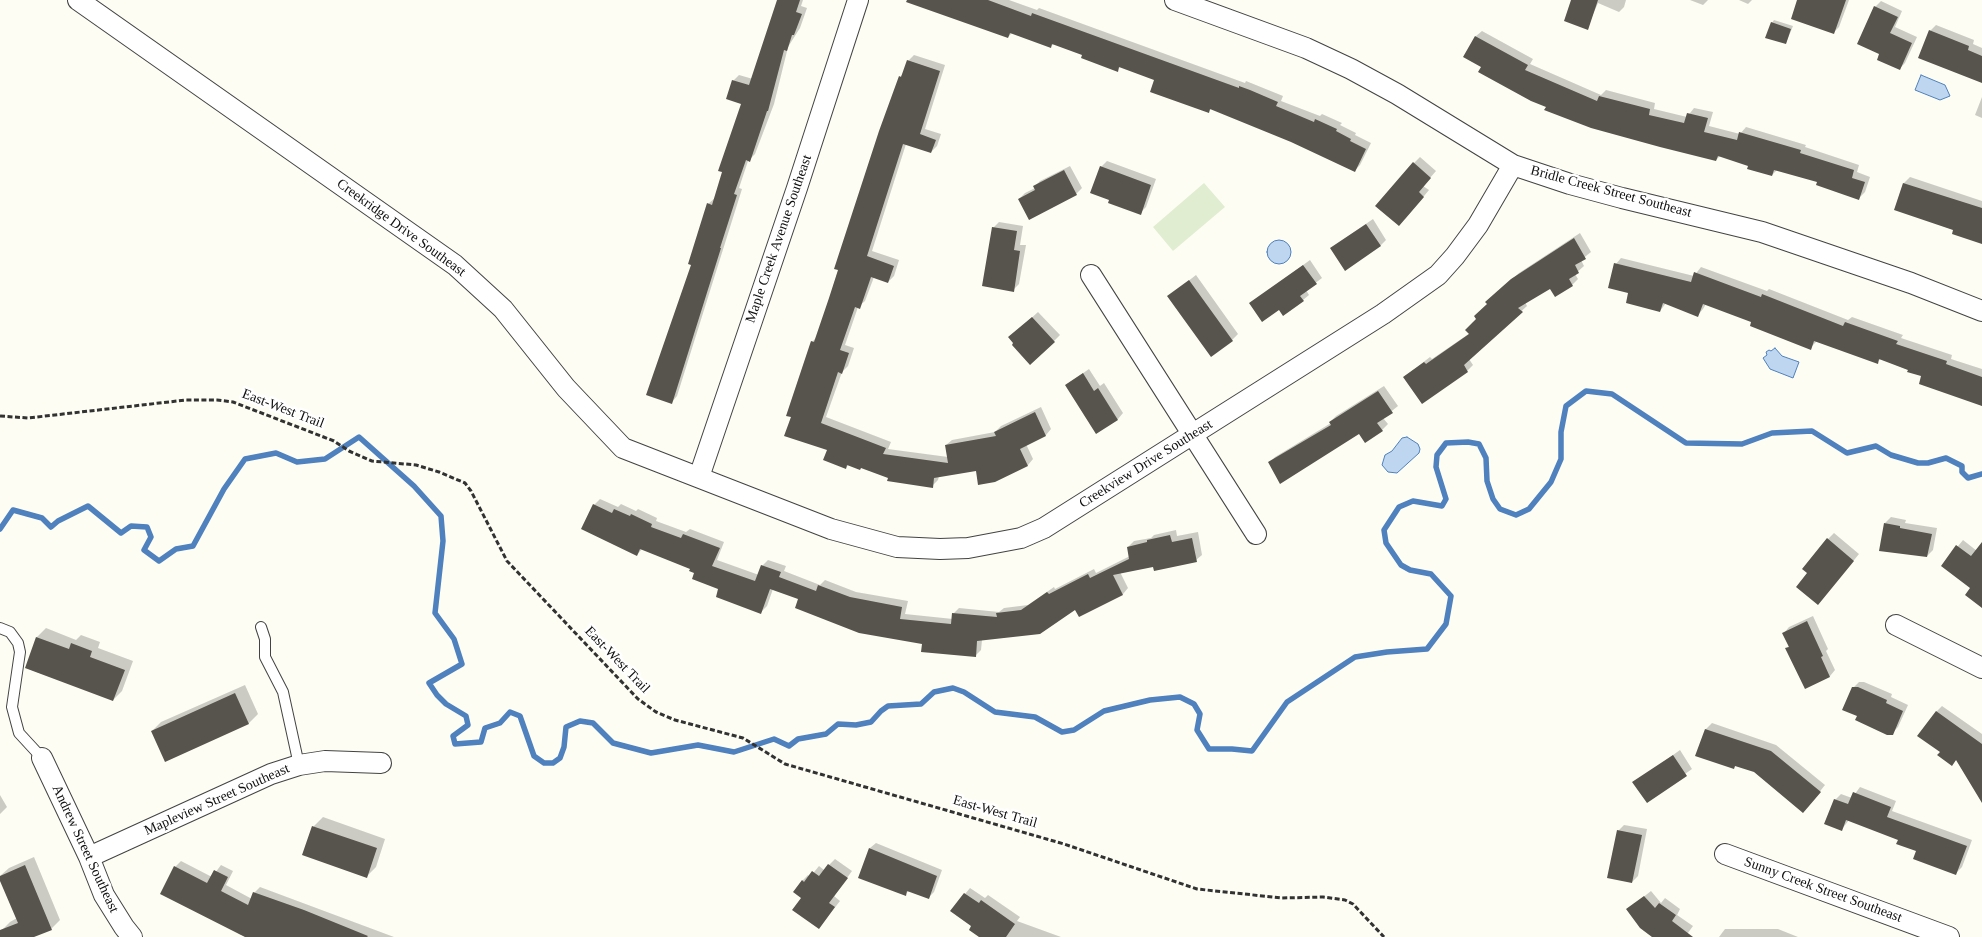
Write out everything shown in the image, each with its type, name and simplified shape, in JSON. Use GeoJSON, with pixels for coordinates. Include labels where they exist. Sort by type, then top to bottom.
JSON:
{"type":"FeatureCollection","features":[{"type":"Feature","properties":{"kind":"street","name":"Creekridge Drive Southeast"},"geometry":{"type":"LineString","coordinates":[[78,0],[455,264],[503,309],[566,388],[624,448],[699,478]]}},
{"type":"Feature","properties":{"kind":"street","name":"Maple Creek Avenue Southeast"},"geometry":{"type":"LineString","coordinates":[[699,478],[858,0]]}},
{"type":"Feature","properties":{"kind":"street","name":"Bridle Creek Street Southeast"},"geometry":{"type":"LineString","coordinates":[[1175,0],[1205,5],[1351,69],[1398,94],[1513,165],[1622,198],[1762,232],[1911,283],[1982,311]]}},
{"type":"Feature","properties":{"kind":"street","name":"Creekview Drive Southeast"},"geometry":{"type":"LineString","coordinates":[[699,478],[831,528],[878,543],[914,548],[968,548],[1021,538],[1044,528],[1192,436],[1383,314],[1438,275],[1478,225],[1513,165]]}},
{"type":"Feature","properties":{"kind":"street"},"geometry":{"type":"LineString","coordinates":[[1091,275],[1256,534]]}},
{"type":"Feature","properties":{"kind":"street"},"geometry":{"type":"LineString","coordinates":[[1896,625],[1982,668]]}},
{"type":"Feature","properties":{"kind":"street","name":"Andrew Street Southeast"},"geometry":{"type":"LineString","coordinates":[[42,758],[89,857],[104,895],[132,937]]}},
{"type":"Feature","properties":{"kind":"street","name":"Mapleview Street Southeast"},"geometry":{"type":"LineString","coordinates":[[89,857],[271,774],[299,765],[325,761],[381,763]]}},
{"type":"Feature","properties":{"kind":"street","name":"Sunny Creek Street Southeast"},"geometry":{"type":"LineString","coordinates":[[1725,854],[1950,937]]}},
{"type":"Feature","properties":{"kind":"lane"},"geometry":{"type":"LineString","coordinates":[[261,627],[265,639],[265,657],[282,692],[299,765]]}},
{"type":"Feature","properties":{"kind":"lane"},"geometry":{"type":"LineString","coordinates":[[0,628],[10,632],[18,643],[20,652],[12,707],[19,733],[42,758]]}},
{"type":"Feature","properties":{"kind":"path","name":"East-West Trail"},"geometry":{"type":"LineString","coordinates":[[0,416],[28,418],[201,399],[233,402],[334,441],[349,452],[372,462],[416,465],[440,472],[465,483],[472,491],[507,561],[638,699],[656,712],[675,720],[743,738],[785,764],[1064,844],[1197,889],[1282,898],[1323,897],[1344,900],[1353,904],[1384,937]]}},
{"type":"Feature","properties":{"kind":"green space"},"geometry":{"type":"Polygon","coordinates":[[[1204,183],[1225,207],[1173,251],[1153,227],[1204,183]]]}},
{"type":"Feature","properties":{"kind":"water"},"geometry":{"type":"Polygon","coordinates":[[[1921,75],[1945,85],[1950,96],[1940,100],[1915,90],[1921,75]]]}},
{"type":"Feature","properties":{"kind":"water"},"geometry":{"type":"Polygon","coordinates":[[[1279,240],[1287,244],[1291,252],[1287,260],[1279,264],[1271,260],[1267,252],[1271,244],[1279,240]]]}},
{"type":"Feature","properties":{"kind":"water"},"geometry":{"type":"Polygon","coordinates":[[[1775,348],[1782,356],[1799,362],[1793,378],[1770,369],[1763,358],[1767,355],[1766,352],[1775,348]]]}},
{"type":"Feature","properties":{"kind":"water"},"geometry":{"type":"Polygon","coordinates":[[[1407,437],[1418,444],[1419,453],[1397,473],[1388,472],[1382,465],[1385,455],[1392,451],[1402,438],[1407,437]]]}},
{"type":"Feature","properties":{"kind":"building"},"geometry":{"type":"Polygon","coordinates":[[[777,0],[800,0],[796,12],[802,14],[787,51],[784,50],[768,111],[750,162],[746,160],[734,194],[737,195],[672,404],[646,395],[691,265],[688,264],[707,203],[712,205],[722,172],[718,171],[741,104],[726,99],[732,80],[749,85],[777,0]]]}},
{"type":"Feature","properties":{"kind":"building"},"geometry":{"type":"Polygon","coordinates":[[[907,0],[988,0],[1031,16],[1032,13],[1239,88],[1239,86],[1250,90],[1278,102],[1276,106],[1314,122],[1315,119],[1337,129],[1336,131],[1351,139],[1350,141],[1366,149],[1355,172],[1291,142],[1210,109],[1209,113],[1150,92],[1154,80],[1119,67],[1118,72],[1081,58],[1082,55],[1052,44],[1051,48],[1010,33],[1008,38],[906,2],[907,0]]]}},
{"type":"Feature","properties":{"kind":"building"},"geometry":{"type":"Polygon","coordinates":[[[1571,0],[1598,0],[1588,30],[1564,21],[1571,0]]]}},
{"type":"Feature","properties":{"kind":"building"},"geometry":{"type":"Polygon","coordinates":[[[1797,0],[1846,0],[1834,34],[1791,19],[1797,0]]]}},
{"type":"Feature","properties":{"kind":"building"},"geometry":{"type":"Polygon","coordinates":[[[1874,6],[1898,17],[1890,33],[1912,43],[1900,70],[1877,60],[1879,54],[1857,44],[1874,6]]]}},
{"type":"Feature","properties":{"kind":"building"},"geometry":{"type":"Polygon","coordinates":[[[1771,22],[1791,29],[1786,44],[1765,38],[1771,22]]]}},
{"type":"Feature","properties":{"kind":"building"},"geometry":{"type":"Polygon","coordinates":[[[1929,30],[1969,46],[1968,50],[1982,56],[1982,83],[1918,58],[1929,30]]]}},
{"type":"Feature","properties":{"kind":"building"},"geometry":{"type":"Polygon","coordinates":[[[1475,36],[1528,65],[1525,70],[1597,101],[1599,96],[1650,109],[1649,115],[1684,123],[1687,113],[1708,118],[1704,132],[1737,140],[1739,132],[1801,150],[1800,153],[1854,170],[1852,178],[1865,182],[1859,200],[1816,185],[1817,182],[1774,170],[1772,176],[1747,169],[1748,166],[1718,156],[1716,161],[1660,147],[1591,128],[1544,110],[1546,107],[1531,101],[1478,72],[1481,67],[1463,57],[1475,36]]]}},
{"type":"Feature","properties":{"kind":"building"},"geometry":{"type":"Polygon","coordinates":[[[907,60],[940,71],[920,134],[936,140],[931,153],[903,144],[867,256],[894,266],[888,283],[871,277],[860,309],[855,307],[840,350],[849,353],[842,374],[838,372],[821,423],[886,448],[883,454],[948,463],[945,445],[996,436],[994,432],[1035,412],[1046,436],[1020,449],[1028,466],[995,482],[978,485],[976,471],[934,478],[933,488],[887,481],[888,478],[861,468],[860,470],[847,465],[846,469],[823,460],[827,450],[784,436],[791,417],[786,416],[811,341],[814,342],[829,298],[838,270],[834,269],[879,131],[899,76],[901,77],[907,60]]]}},
{"type":"Feature","properties":{"kind":"building"},"geometry":{"type":"Polygon","coordinates":[[[1413,162],[1431,178],[1419,192],[1424,197],[1399,226],[1375,206],[1413,162]]]}},
{"type":"Feature","properties":{"kind":"building"},"geometry":{"type":"Polygon","coordinates":[[[1100,166],[1151,185],[1141,215],[1108,203],[1109,200],[1090,193],[1100,166]]]}},
{"type":"Feature","properties":{"kind":"building"},"geometry":{"type":"Polygon","coordinates":[[[1064,170],[1077,195],[1029,220],[1018,199],[1035,190],[1033,186],[1064,170]]]}},
{"type":"Feature","properties":{"kind":"building"},"geometry":{"type":"Polygon","coordinates":[[[1903,183],[1982,208],[1982,244],[1952,234],[1953,230],[1894,210],[1903,183]]]}},
{"type":"Feature","properties":{"kind":"building"},"geometry":{"type":"Polygon","coordinates":[[[1366,224],[1381,246],[1345,271],[1330,248],[1366,224]]]}},
{"type":"Feature","properties":{"kind":"building"},"geometry":{"type":"Polygon","coordinates":[[[992,227],[1017,231],[1014,250],[1020,251],[1014,292],[982,286],[992,227]]]}},
{"type":"Feature","properties":{"kind":"building"},"geometry":{"type":"Polygon","coordinates":[[[1574,238],[1586,259],[1575,265],[1579,273],[1569,279],[1573,286],[1555,297],[1550,289],[1518,308],[1523,312],[1464,365],[1468,372],[1422,404],[1403,377],[1424,362],[1426,364],[1469,334],[1465,330],[1476,319],[1474,316],[1487,304],[1485,302],[1511,279],[1574,238]]]}},
{"type":"Feature","properties":{"kind":"building"},"geometry":{"type":"Polygon","coordinates":[[[1614,263],[1691,282],[1694,272],[1761,297],[1762,294],[1843,326],[1845,322],[1898,341],[1896,344],[1947,361],[1946,364],[1982,377],[1982,406],[1919,384],[1921,376],[1907,372],[1908,370],[1879,359],[1878,364],[1814,341],[1811,350],[1750,326],[1751,322],[1703,304],[1698,317],[1663,303],[1660,312],[1626,303],[1628,293],[1608,288],[1614,263]]]}},
{"type":"Feature","properties":{"kind":"building"},"geometry":{"type":"Polygon","coordinates":[[[1303,265],[1317,284],[1300,296],[1304,301],[1283,316],[1279,310],[1262,322],[1249,303],[1303,265]]]}},
{"type":"Feature","properties":{"kind":"building"},"geometry":{"type":"Polygon","coordinates":[[[1189,280],[1233,341],[1211,357],[1167,296],[1189,280]]]}},
{"type":"Feature","properties":{"kind":"building"},"geometry":{"type":"Polygon","coordinates":[[[1032,317],[1055,342],[1030,365],[1012,345],[1013,343],[1008,337],[1032,317]]]}},
{"type":"Feature","properties":{"kind":"building"},"geometry":{"type":"Polygon","coordinates":[[[1083,373],[1094,391],[1098,388],[1118,420],[1096,434],[1065,385],[1083,373]]]}},
{"type":"Feature","properties":{"kind":"building"},"geometry":{"type":"Polygon","coordinates":[[[1378,391],[1393,413],[1377,423],[1383,431],[1365,443],[1359,434],[1280,484],[1268,462],[1331,425],[1329,422],[1378,391]]]}},
{"type":"Feature","properties":{"kind":"building"},"geometry":{"type":"Polygon","coordinates":[[[593,504],[612,513],[614,509],[630,516],[631,514],[652,524],[651,527],[681,538],[683,534],[720,548],[712,566],[755,581],[761,565],[781,572],[779,577],[816,591],[818,585],[850,597],[902,607],[900,619],[951,624],[952,613],[997,617],[996,613],[1021,610],[1047,592],[1049,594],[1088,574],[1090,578],[1129,559],[1127,547],[1147,542],[1147,540],[1170,535],[1172,542],[1192,538],[1197,562],[1154,571],[1153,567],[1113,575],[1123,595],[1079,617],[1075,610],[1040,634],[977,641],[976,657],[921,652],[922,644],[859,633],[795,608],[798,599],[770,589],[761,614],[716,597],[718,589],[692,579],[694,573],[689,571],[690,569],[640,549],[637,556],[581,529],[593,504]]]}},
{"type":"Feature","properties":{"kind":"building"},"geometry":{"type":"Polygon","coordinates":[[[1884,523],[1932,534],[1927,557],[1879,551],[1884,523]]]}},
{"type":"Feature","properties":{"kind":"building"},"geometry":{"type":"Polygon","coordinates":[[[1827,538],[1854,561],[1818,605],[1796,587],[1807,573],[1802,569],[1827,538]]]}},
{"type":"Feature","properties":{"kind":"building"},"geometry":{"type":"Polygon","coordinates":[[[1982,542],[1982,608],[1965,595],[1970,588],[1941,566],[1956,545],[1971,556],[1982,542]]]}},
{"type":"Feature","properties":{"kind":"building"},"geometry":{"type":"Polygon","coordinates":[[[1807,621],[1823,656],[1821,657],[1830,677],[1805,689],[1785,648],[1789,647],[1782,633],[1807,621]]]}},
{"type":"Feature","properties":{"kind":"building"},"geometry":{"type":"Polygon","coordinates":[[[36,637],[69,649],[71,643],[92,651],[90,657],[125,670],[113,701],[25,668],[36,637]]]}},
{"type":"Feature","properties":{"kind":"building"},"geometry":{"type":"Polygon","coordinates":[[[1852,687],[1858,687],[1887,700],[1886,703],[1903,711],[1893,735],[1887,735],[1855,720],[1857,716],[1842,710],[1852,687]]]}},
{"type":"Feature","properties":{"kind":"building"},"geometry":{"type":"Polygon","coordinates":[[[235,693],[249,724],[165,762],[151,731],[235,693]]]}},
{"type":"Feature","properties":{"kind":"building"},"geometry":{"type":"Polygon","coordinates":[[[1936,711],[1982,744],[1982,803],[1956,760],[1952,766],[1937,755],[1940,752],[1917,736],[1936,711]]]}},
{"type":"Feature","properties":{"kind":"building"},"geometry":{"type":"Polygon","coordinates":[[[1705,729],[1771,751],[1821,792],[1803,813],[1754,772],[1735,766],[1734,769],[1695,756],[1705,729]]]}},
{"type":"Feature","properties":{"kind":"building"},"geometry":{"type":"Polygon","coordinates":[[[1673,755],[1687,776],[1647,803],[1632,782],[1673,755]]]}},
{"type":"Feature","properties":{"kind":"building"},"geometry":{"type":"Polygon","coordinates":[[[1853,792],[1891,807],[1887,817],[1967,846],[1956,875],[1913,859],[1916,851],[1896,844],[1898,840],[1846,820],[1842,831],[1824,824],[1834,799],[1848,804],[1853,792]]]}},
{"type":"Feature","properties":{"kind":"building"},"geometry":{"type":"Polygon","coordinates":[[[312,826],[377,848],[367,878],[302,855],[312,826]]]}},
{"type":"Feature","properties":{"kind":"building"},"geometry":{"type":"Polygon","coordinates":[[[1617,830],[1642,835],[1632,883],[1607,878],[1617,830]]]}},
{"type":"Feature","properties":{"kind":"building"},"geometry":{"type":"Polygon","coordinates":[[[869,848],[937,876],[929,899],[907,891],[906,896],[858,878],[869,848]]]}},
{"type":"Feature","properties":{"kind":"building"},"geometry":{"type":"Polygon","coordinates":[[[828,864],[848,878],[829,903],[835,907],[819,929],[792,910],[801,898],[793,892],[812,871],[819,876],[828,864]]]}},
{"type":"Feature","properties":{"kind":"building"},"geometry":{"type":"Polygon","coordinates":[[[25,865],[52,930],[34,937],[0,937],[0,930],[18,923],[0,881],[0,876],[25,865]]]}},
{"type":"Feature","properties":{"kind":"building"},"geometry":{"type":"Polygon","coordinates":[[[174,866],[207,883],[214,870],[228,877],[221,891],[248,905],[253,892],[368,936],[245,937],[160,894],[174,866]]]}},
{"type":"Feature","properties":{"kind":"building"},"geometry":{"type":"Polygon","coordinates":[[[964,893],[979,903],[981,900],[1015,924],[1006,937],[979,937],[969,930],[971,926],[950,911],[964,893]]]}},
{"type":"Feature","properties":{"kind":"building"},"geometry":{"type":"Polygon","coordinates":[[[1644,896],[1655,908],[1659,903],[1676,915],[1672,921],[1693,937],[1652,937],[1640,928],[1626,909],[1644,896]]]}},
{"type":"Feature","properties":{"kind":"waterway"},"geometry":{"type":"LineString","coordinates":[[0,529],[13,510],[42,518],[51,527],[58,521],[88,506],[121,533],[131,526],[147,527],[151,537],[144,550],[159,561],[176,549],[193,546],[224,489],[245,459],[276,453],[297,462],[325,459],[359,437],[414,486],[441,516],[443,541],[435,613],[454,639],[462,664],[429,683],[446,704],[466,716],[468,725],[453,736],[455,744],[481,742],[485,728],[500,723],[510,712],[520,716],[534,756],[544,763],[553,763],[560,758],[564,747],[566,727],[580,721],[593,723],[613,743],[651,753],[698,745],[734,752],[774,739],[789,746],[798,739],[826,734],[838,724],[856,725],[871,722],[888,706],[921,704],[934,692],[953,688],[964,692],[995,712],[1035,717],[1062,732],[1074,730],[1104,711],[1150,700],[1180,697],[1194,704],[1200,714],[1197,730],[1209,749],[1252,751],[1287,702],[1355,657],[1427,649],[1446,624],[1451,596],[1431,574],[1410,570],[1401,565],[1386,543],[1384,530],[1399,507],[1413,501],[1442,506],[1446,499],[1436,467],[1437,455],[1446,443],[1468,442],[1479,444],[1486,458],[1487,481],[1493,499],[1500,509],[1516,515],[1529,509],[1551,482],[1561,459],[1561,432],[1566,406],[1586,391],[1612,394],[1686,443],[1742,444],[1772,433],[1812,431],[1847,453],[1876,446],[1891,455],[1918,463],[1928,463],[1946,458],[1962,466],[1962,472],[1968,478],[1982,474]]}}]}
